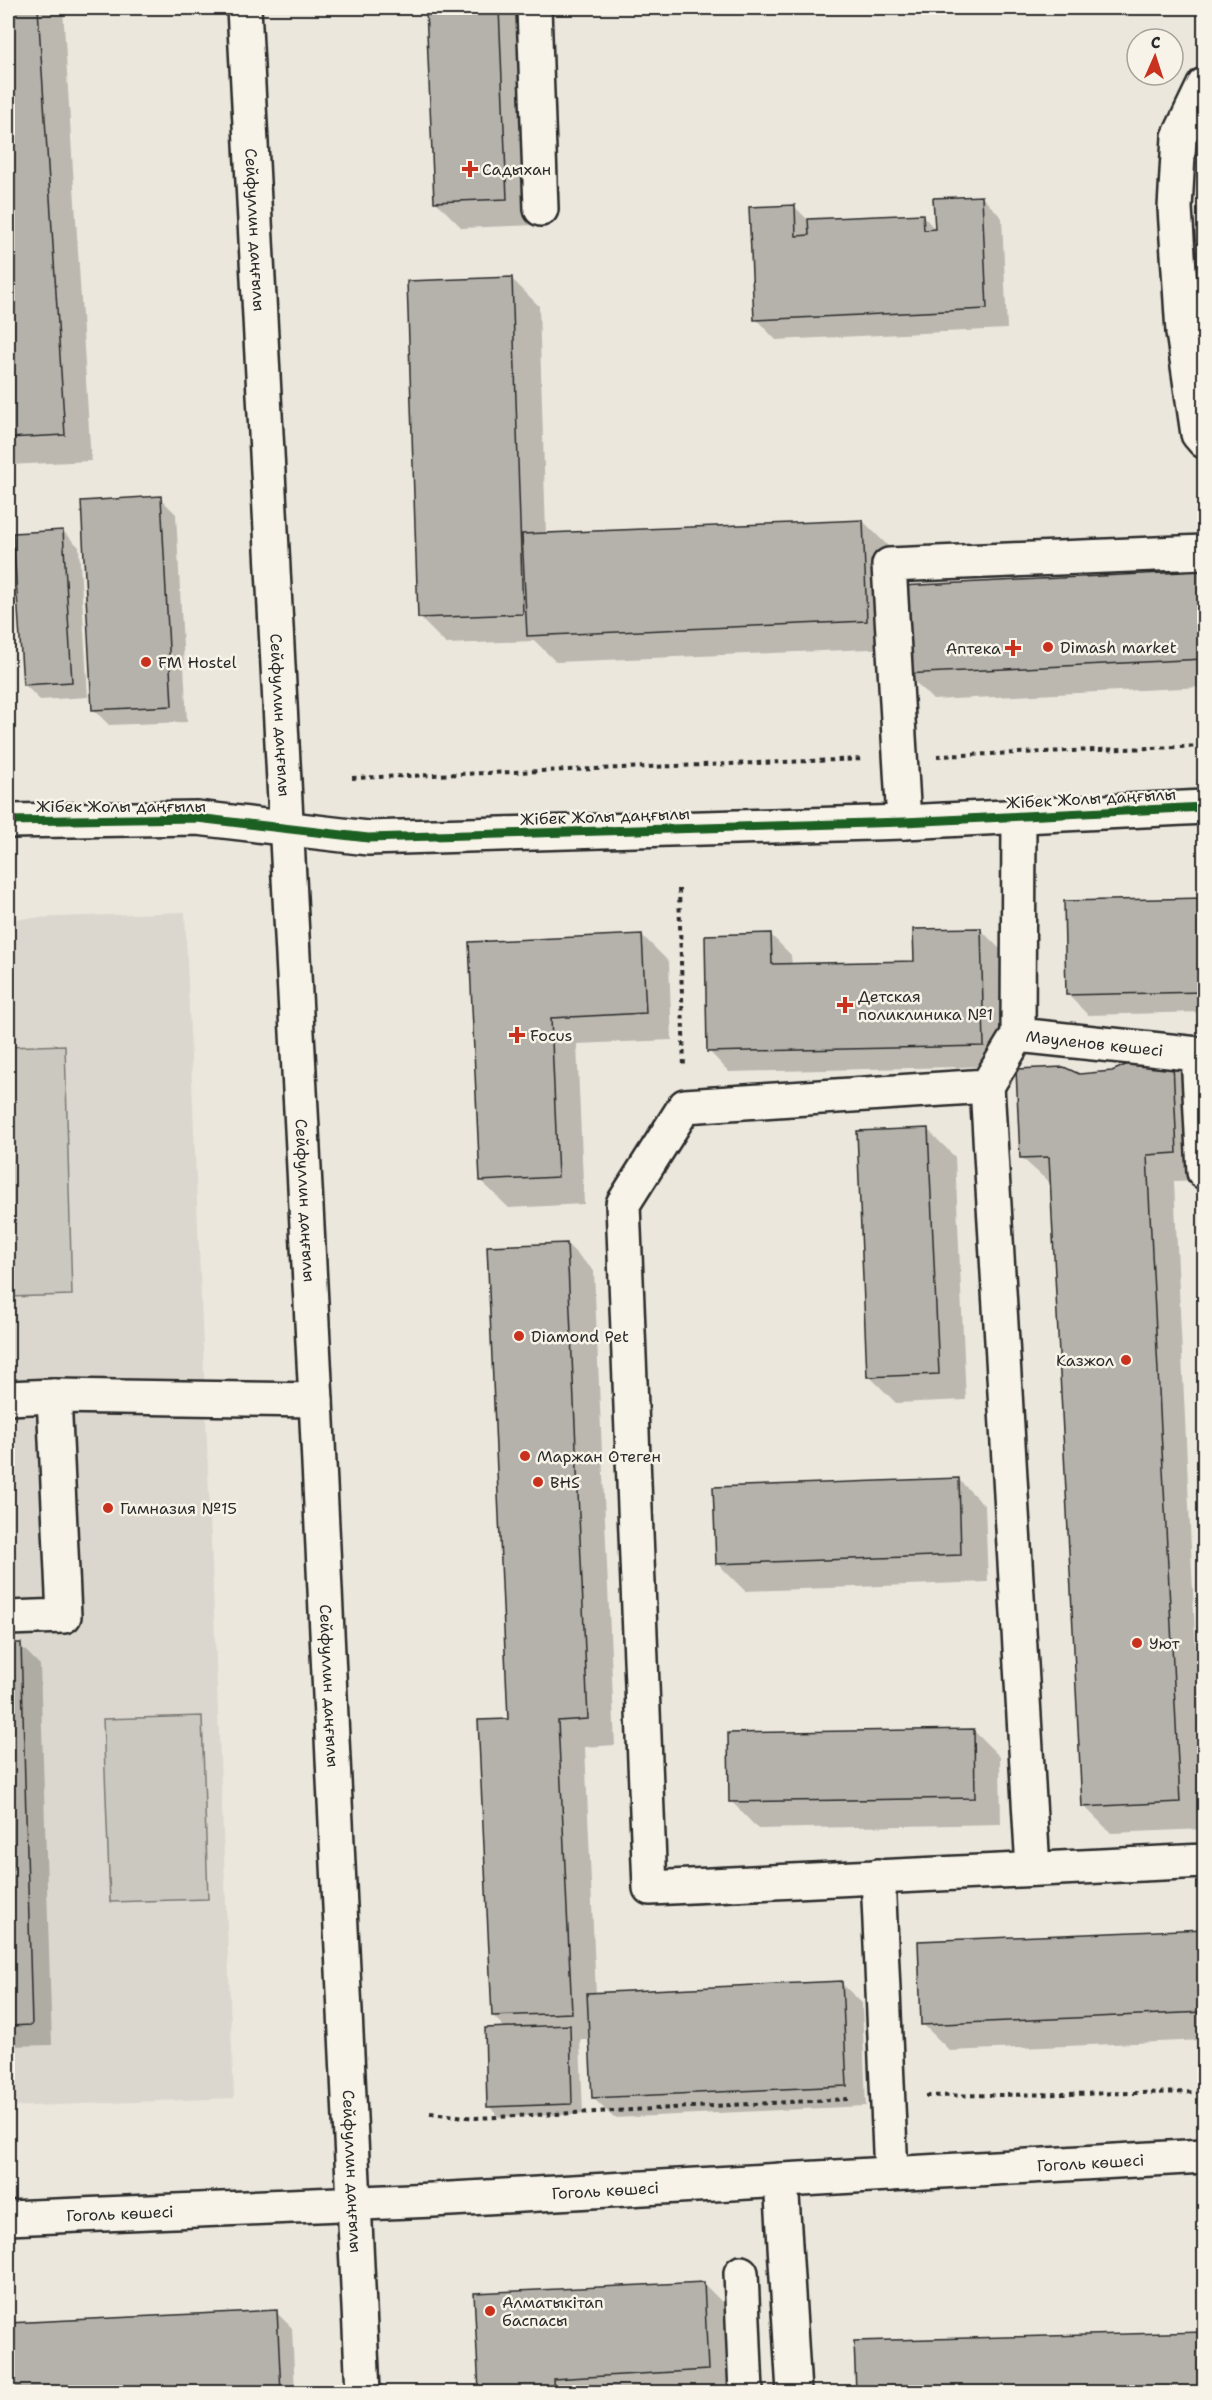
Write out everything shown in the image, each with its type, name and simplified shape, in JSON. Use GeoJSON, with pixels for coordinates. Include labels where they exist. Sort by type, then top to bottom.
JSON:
{"type":"FeatureCollection","features":[{"type":"Feature","properties":{"kind":"main road","name":"Сейфуллин даңғылы"},"geometry":{"type":"LineString","coordinates":[[244,8],[316,1400],[363,2392]]}},
{"type":"Feature","properties":{"kind":"main road"},"geometry":{"type":"LineString","coordinates":[[534,8],[541,209]]}},
{"type":"Feature","properties":{"kind":"main road"},"geometry":{"type":"LineString","coordinates":[[1204,85],[1179,137],[1175,208],[1183,332],[1198,434],[1204,441]]}},
{"type":"Feature","properties":{"kind":"main road"},"geometry":{"type":"LineString","coordinates":[[904,822],[889,565],[1204,552]]}},
{"type":"Feature","properties":{"kind":"main road","name":"Жібек Жолы даңғылы"},"geometry":{"type":"LineString","coordinates":[[8,821],[197,818],[368,838],[904,822],[1204,807]]}},
{"type":"Feature","properties":{"kind":"main road","name":"Мәуленов көшесі"},"geometry":{"type":"LineString","coordinates":[[1019,816],[1018,1035],[1201,1054],[1204,1172]]}},
{"type":"Feature","properties":{"kind":"main road"},"geometry":{"type":"LineString","coordinates":[[1018,1035],[987,1086],[1033,1869]]}},
{"type":"Feature","properties":{"kind":"main road"},"geometry":{"type":"LineString","coordinates":[[987,1086],[685,1106],[624,1204],[650,1888],[1204,1861]]}},
{"type":"Feature","properties":{"kind":"main road"},"geometry":{"type":"LineString","coordinates":[[8,1398],[54,1396],[316,1400]]}},
{"type":"Feature","properties":{"kind":"main road"},"geometry":{"type":"LineString","coordinates":[[8,1618],[64,1616],[54,1396]]}},
{"type":"Feature","properties":{"kind":"main road"},"geometry":{"type":"LineString","coordinates":[[878,1876],[891,2174]]}},
{"type":"Feature","properties":{"kind":"main road","name":"Гоголь көшесі"},"geometry":{"type":"LineString","coordinates":[[8,2218],[354,2203],[1204,2156]]}},
{"type":"Feature","properties":{"kind":"main road"},"geometry":{"type":"LineString","coordinates":[[781,2180],[794,2392]]}},
{"type":"Feature","properties":{"kind":"main road"},"geometry":{"type":"LineString","coordinates":[[741,2273],[746,2392]]}},
{"type":"Feature","properties":{"kind":"path"},"geometry":{"type":"LineString","coordinates":[[352,778],[1204,746]]}},
{"type":"Feature","properties":{"kind":"path"},"geometry":{"type":"LineString","coordinates":[[679,889],[685,1106]]}},
{"type":"Feature","properties":{"kind":"path"},"geometry":{"type":"LineString","coordinates":[[430,2113],[476,2118],[887,2097],[1204,2092]]}},
{"type":"Feature","properties":{"kind":"shaded area","name":"Гимназия №15"},"geometry":{"type":"Polygon","coordinates":[[[185,912],[234,2098],[8,2107],[8,919],[185,912]]]}},
{"type":"Feature","properties":{"kind":"shaded area"},"geometry":{"type":"Polygon","coordinates":[[[65,1045],[72,1295],[8,1297],[8,1047],[65,1045]]]}},
{"type":"Feature","properties":{"kind":"shaded area"},"geometry":{"type":"Polygon","coordinates":[[[202,1716],[208,1899],[110,1902],[103,1719],[202,1716]]]}},
{"type":"Feature","properties":{"kind":"building"},"geometry":{"type":"Polygon","coordinates":[[[8,8],[38,8],[65,435],[8,438],[8,8]]]}},
{"type":"Feature","properties":{"kind":"building"},"geometry":{"type":"Polygon","coordinates":[[[426,8],[499,8],[507,199],[434,202],[426,8]]]}},
{"type":"Feature","properties":{"kind":"building"},"geometry":{"type":"Polygon","coordinates":[[[982,196],[987,309],[754,320],[749,207],[795,205],[796,236],[809,235],[808,219],[923,214],[924,230],[935,229],[933,198],[982,196]]]}},
{"type":"Feature","properties":{"kind":"building"},"geometry":{"type":"Polygon","coordinates":[[[512,277],[523,614],[418,618],[407,281],[512,277]]]}},
{"type":"Feature","properties":{"kind":"building"},"geometry":{"type":"Polygon","coordinates":[[[161,496],[172,706],[92,710],[81,501],[161,496]]]}},
{"type":"Feature","properties":{"kind":"building"},"geometry":{"type":"Polygon","coordinates":[[[863,520],[867,621],[527,636],[522,534],[863,520]]]}},
{"type":"Feature","properties":{"kind":"building"},"geometry":{"type":"Polygon","coordinates":[[[63,530],[72,682],[23,685],[13,533],[63,530]]]}},
{"type":"Feature","properties":{"kind":"building"},"geometry":{"type":"Polygon","coordinates":[[[1204,571],[1204,659],[904,674],[900,586],[1204,571]]]}},
{"type":"Feature","properties":{"kind":"building"},"geometry":{"type":"Polygon","coordinates":[[[1204,898],[1204,992],[1066,995],[1064,901],[1204,898]]]}},
{"type":"Feature","properties":{"kind":"building","name":"Детская поликлиника №1"},"geometry":{"type":"Polygon","coordinates":[[[981,928],[984,1046],[707,1052],[705,935],[771,933],[772,964],[914,961],[913,929],[981,928]]]}},
{"type":"Feature","properties":{"kind":"building"},"geometry":{"type":"Polygon","coordinates":[[[642,934],[646,1013],[551,1018],[558,1177],[480,1181],[469,942],[642,934]]]}},
{"type":"Feature","properties":{"kind":"building"},"geometry":{"type":"Polygon","coordinates":[[[1173,1063],[1177,1153],[1147,1155],[1180,1802],[1082,1807],[1049,1157],[1020,1158],[1016,1069],[1064,1067],[1079,1074],[1112,1071],[1128,1064],[1173,1063]]]}},
{"type":"Feature","properties":{"kind":"building"},"geometry":{"type":"Polygon","coordinates":[[[928,1128],[939,1374],[867,1377],[857,1131],[928,1128]]]}},
{"type":"Feature","properties":{"kind":"building","name":"BHS"},"geometry":{"type":"Polygon","coordinates":[[[567,1243],[588,1719],[558,1721],[572,2013],[492,2016],[478,1720],[508,1719],[487,1246],[567,1243]]]}},
{"type":"Feature","properties":{"kind":"building"},"geometry":{"type":"Polygon","coordinates":[[[959,1478],[961,1555],[716,1564],[713,1487],[959,1478]]]}},
{"type":"Feature","properties":{"kind":"building"},"geometry":{"type":"Polygon","coordinates":[[[8,1643],[21,1643],[32,2025],[8,2026],[8,1643]]]}},
{"type":"Feature","properties":{"kind":"building"},"geometry":{"type":"Polygon","coordinates":[[[974,1729],[975,1798],[729,1802],[728,1733],[974,1729]]]}},
{"type":"Feature","properties":{"kind":"building"},"geometry":{"type":"Polygon","coordinates":[[[1204,1929],[1204,2012],[921,2025],[918,1941],[1204,1929]]]}},
{"type":"Feature","properties":{"kind":"building"},"geometry":{"type":"Polygon","coordinates":[[[842,1981],[847,2086],[592,2098],[587,1993],[842,1981]]]}},
{"type":"Feature","properties":{"kind":"building"},"geometry":{"type":"Polygon","coordinates":[[[570,2025],[572,2104],[487,2107],[485,2028],[570,2025]]]}},
{"type":"Feature","properties":{"kind":"building"},"geometry":{"type":"Polygon","coordinates":[[[704,2282],[708,2370],[553,2379],[554,2392],[479,2392],[474,2293],[704,2282]]]}},
{"type":"Feature","properties":{"kind":"building"},"geometry":{"type":"Polygon","coordinates":[[[277,2310],[281,2392],[8,2392],[8,2323],[277,2310]]]}},
{"type":"Feature","properties":{"kind":"building"},"geometry":{"type":"Polygon","coordinates":[[[1204,2332],[1204,2392],[856,2392],[854,2341],[1204,2332]]]}},
{"type":"Feature","properties":{"kind":"cycle path"},"geometry":{"type":"LineString","coordinates":[[8,821],[197,818],[368,838],[904,822],[1204,807]]}},
{"type":"Feature","properties":{"kind":"place","name":"Садыхан"},"geometry":{"type":"Point","coordinates":[470,169]}},
{"type":"Feature","properties":{"kind":"place","name":"Dimash market"},"geometry":{"type":"Point","coordinates":[1048,647]}},
{"type":"Feature","properties":{"kind":"place","name":"Аптека"},"geometry":{"type":"Point","coordinates":[1013,648]}},
{"type":"Feature","properties":{"kind":"place","name":"FM Hostel"},"geometry":{"type":"Point","coordinates":[146,662]}},
{"type":"Feature","properties":{"kind":"place","name":"Детская поликлиника №1"},"geometry":{"type":"Point","coordinates":[845,1005]}},
{"type":"Feature","properties":{"kind":"place","name":"Focus"},"geometry":{"type":"Point","coordinates":[517,1035]}},
{"type":"Feature","properties":{"kind":"place","name":"Diamond Pet"},"geometry":{"type":"Point","coordinates":[519,1336]}},
{"type":"Feature","properties":{"kind":"place","name":"Казжол"},"geometry":{"type":"Point","coordinates":[1126,1360]}},
{"type":"Feature","properties":{"kind":"place","name":"Маржан Отеген"},"geometry":{"type":"Point","coordinates":[525,1456]}},
{"type":"Feature","properties":{"kind":"place","name":"BHS"},"geometry":{"type":"Point","coordinates":[538,1482]}},
{"type":"Feature","properties":{"kind":"place","name":"Гимназия №15"},"geometry":{"type":"Point","coordinates":[108,1508]}},
{"type":"Feature","properties":{"kind":"place","name":"Уют"},"geometry":{"type":"Point","coordinates":[1137,1643]}},
{"type":"Feature","properties":{"kind":"place","name":"Алматыкітап баспасы"},"geometry":{"type":"Point","coordinates":[490,2311]}}]}
